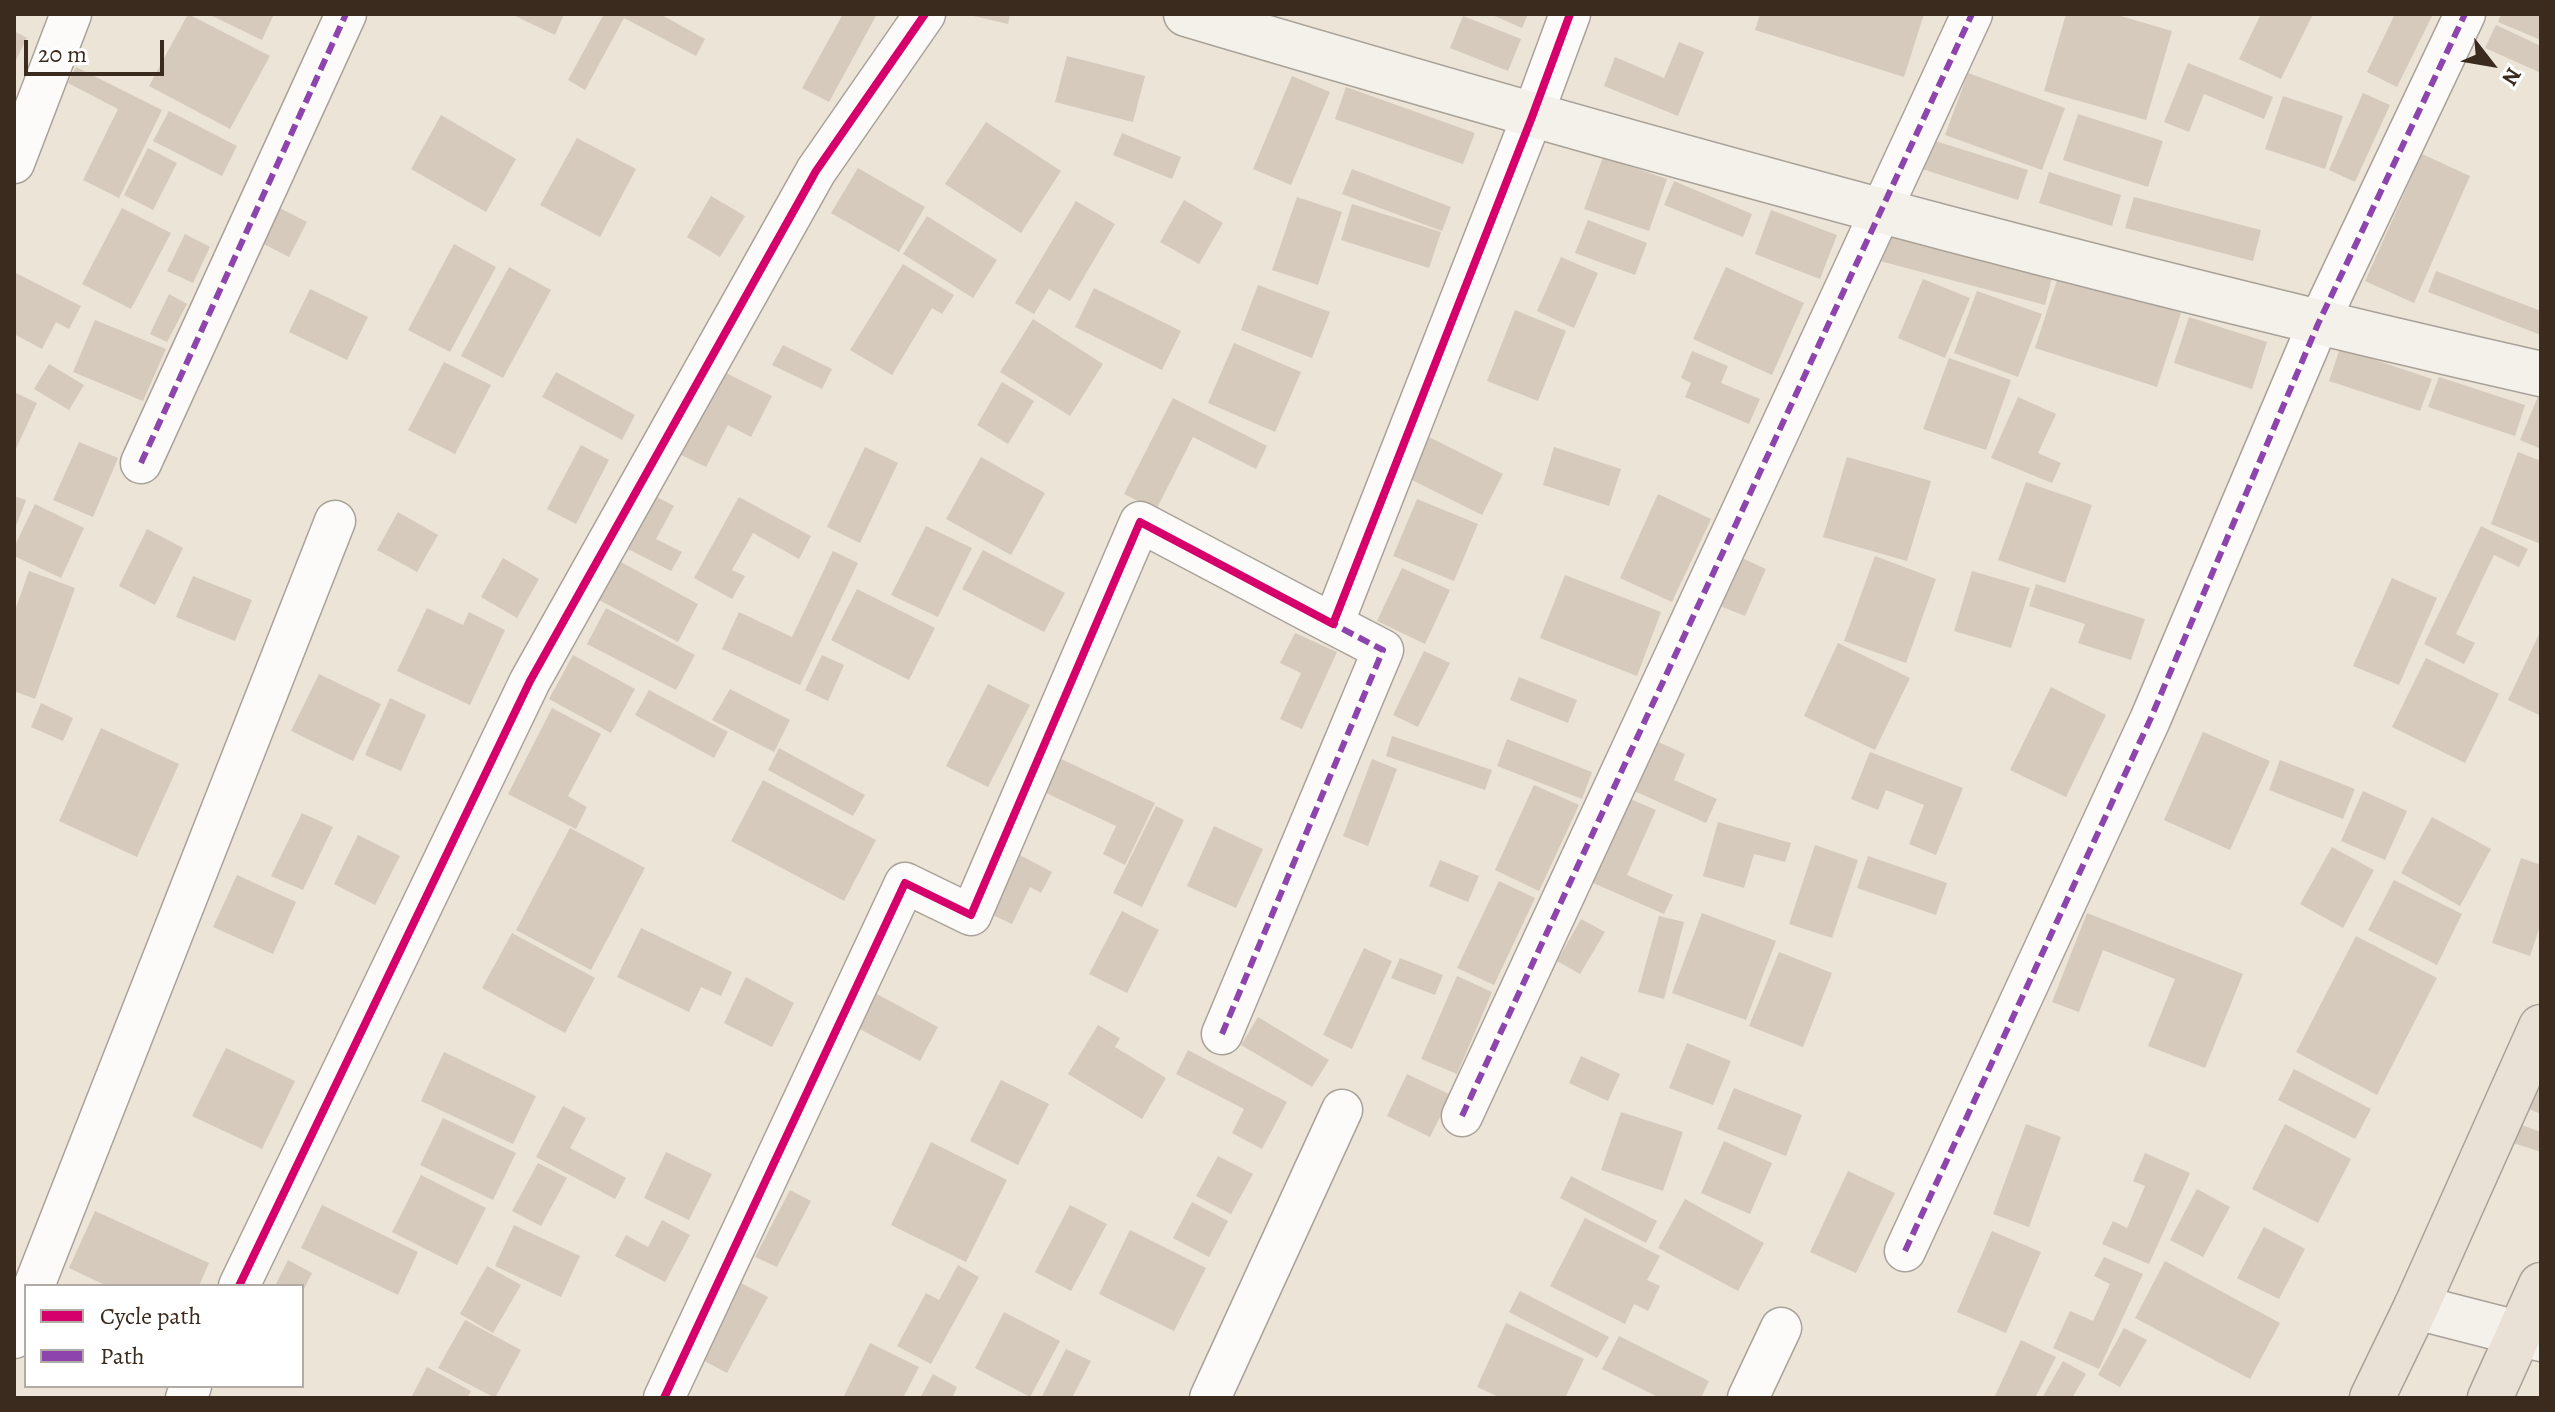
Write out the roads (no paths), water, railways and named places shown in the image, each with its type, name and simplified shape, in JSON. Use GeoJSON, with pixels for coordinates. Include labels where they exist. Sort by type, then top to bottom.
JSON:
{"type":"FeatureCollection","features":[{"type":"Feature","properties":{"kind":"main road"},"geometry":{"type":"LineString","coordinates":[[2372,1398],[2541,1027]]}},
{"type":"Feature","properties":{"kind":"main road"},"geometry":{"type":"LineString","coordinates":[[2490,1398],[2530,1336],[2541,1285]]}},
{"type":"Feature","properties":{"kind":"street"},"geometry":{"type":"LineString","coordinates":[[14,163],[71,14]]}},
{"type":"Feature","properties":{"kind":"street"},"geometry":{"type":"LineString","coordinates":[[141,463],[346,14]]}},
{"type":"Feature","properties":{"kind":"street"},"geometry":{"type":"LineString","coordinates":[[240,1284],[530,681],[816,171],[925,14]]}},
{"type":"Feature","properties":{"kind":"street"},"geometry":{"type":"LineString","coordinates":[[1186,14],[1532,117],[1881,210],[2318,324],[2541,374]]}},
{"type":"Feature","properties":{"kind":"street"},"geometry":{"type":"LineString","coordinates":[[1333,624],[1570,14]]}},
{"type":"Feature","properties":{"kind":"street"},"geometry":{"type":"LineString","coordinates":[[1462,1116],[1972,14]]}},
{"type":"Feature","properties":{"kind":"street"},"geometry":{"type":"LineString","coordinates":[[1905,1251],[2150,720],[2318,324],[2465,14]]}},
{"type":"Feature","properties":{"kind":"street"},"geometry":{"type":"LineString","coordinates":[[35,1284],[335,521]]}},
{"type":"Feature","properties":{"kind":"street"},"geometry":{"type":"LineString","coordinates":[[664,1398],[905,883],[971,915],[1140,522],[1383,650],[1222,1034]]}},
{"type":"Feature","properties":{"kind":"street"},"geometry":{"type":"LineString","coordinates":[[1210,1398],[1342,1110]]}},
{"type":"Feature","properties":{"kind":"street"},"geometry":{"type":"LineString","coordinates":[[2416,1307],[2530,1336]]}},
{"type":"Feature","properties":{"kind":"street"},"geometry":{"type":"LineString","coordinates":[[14,1338],[24,1313]]}},
{"type":"Feature","properties":{"kind":"street"},"geometry":{"type":"LineString","coordinates":[[1748,1398],[1781,1328]]}}]}
